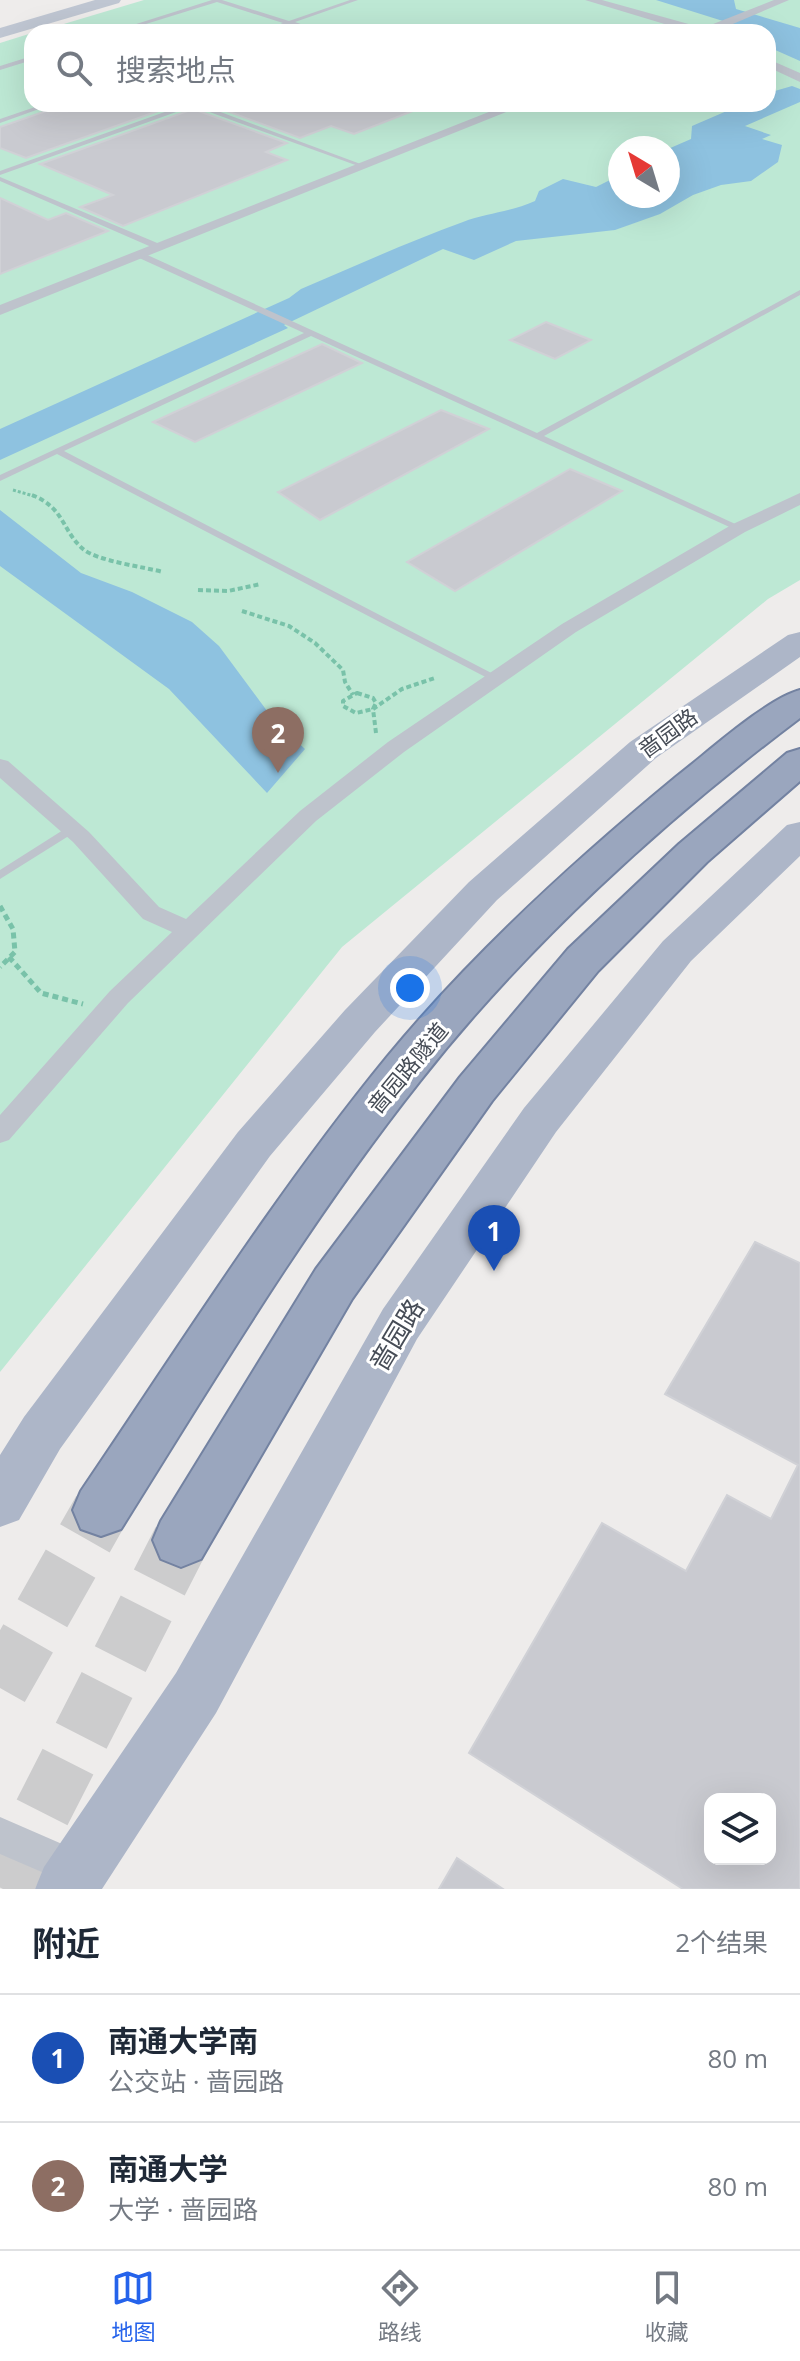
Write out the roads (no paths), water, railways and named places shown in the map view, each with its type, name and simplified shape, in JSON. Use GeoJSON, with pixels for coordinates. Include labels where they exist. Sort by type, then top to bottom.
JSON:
{"type":"FeatureCollection","features":[{"type":"Feature","properties":{"kind":"highway","name":"啬园路隧道"},"geometry":{"type":"LineString","coordinates":[[101,1510],[269,1252],[396,1078],[530,929],[636,828],[739,745],[800,701]]}},
{"type":"Feature","properties":{"kind":"highway"},"geometry":{"type":"LineString","coordinates":[[181,1540],[334,1284],[476,1089],[583,960],[693,853],[800,761]]}},
{"type":"Feature","properties":{"kind":"main road"},"geometry":{"type":"LineString","coordinates":[[0,23],[80,0]]}},
{"type":"Feature","properties":{"kind":"main road"},"geometry":{"type":"LineString","coordinates":[[31,24],[113,0]]}},
{"type":"Feature","properties":{"kind":"main road"},"geometry":{"type":"LineString","coordinates":[[0,33],[24,26]]}},
{"type":"Feature","properties":{"kind":"main road","name":"啬园路"},"geometry":{"type":"LineString","coordinates":[[0,1502],[51,1421],[254,1144],[360,1021],[483,891],[643,750],[800,642]]}},
{"type":"Feature","properties":{"kind":"main road","name":"啬园路"},"geometry":{"type":"LineString","coordinates":[[73,1880],[196,1693],[400,1324],[540,1120],[677,951],[800,834]]}},
{"type":"Feature","properties":{"kind":"street"},"geometry":{"type":"LineString","coordinates":[[590,0],[676,24]]}},
{"type":"Feature","properties":{"kind":"street"},"geometry":{"type":"LineString","coordinates":[[725,24],[784,0]]}},
{"type":"Feature","properties":{"kind":"street"},"geometry":{"type":"LineString","coordinates":[[776,67],[800,78]]}},
{"type":"Feature","properties":{"kind":"street"},"geometry":{"type":"LineString","coordinates":[[0,310],[500,112]]}},
{"type":"Feature","properties":{"kind":"street"},"geometry":{"type":"LineString","coordinates":[[0,1133],[108,1010],[308,816],[396,747],[569,628],[739,528],[800,498]]}},
{"type":"Feature","properties":{"kind":"street"},"geometry":{"type":"LineString","coordinates":[[0,766],[71,829],[151,913],[188,930]]}},
{"type":"Feature","properties":{"kind":"street"},"geometry":{"type":"LineString","coordinates":[[0,1835],[73,1880]]}},
{"type":"Feature","properties":{"kind":"lane"},"geometry":{"type":"LineString","coordinates":[[140,24],[217,0],[291,24]]}},
{"type":"Feature","properties":{"kind":"lane"},"geometry":{"type":"LineString","coordinates":[[284,24],[355,0]]}},
{"type":"Feature","properties":{"kind":"lane"},"geometry":{"type":"LineString","coordinates":[[0,68],[24,60]]}},
{"type":"Feature","properties":{"kind":"lane"},"geometry":{"type":"LineString","coordinates":[[0,121],[26,112]]}},
{"type":"Feature","properties":{"kind":"lane"},"geometry":{"type":"LineString","coordinates":[[0,176],[171,112]]}},
{"type":"Feature","properties":{"kind":"lane"},"geometry":{"type":"LineString","coordinates":[[215,112],[363,166]]}},
{"type":"Feature","properties":{"kind":"lane"},"geometry":{"type":"LineString","coordinates":[[0,162],[15,168]]}},
{"type":"Feature","properties":{"kind":"lane"},"geometry":{"type":"LineString","coordinates":[[0,176],[159,247]]}},
{"type":"Feature","properties":{"kind":"lane"},"geometry":{"type":"LineString","coordinates":[[140,255],[739,528]]}},
{"type":"Feature","properties":{"kind":"lane"},"geometry":{"type":"LineString","coordinates":[[536,437],[800,292]]}},
{"type":"Feature","properties":{"kind":"lane"},"geometry":{"type":"LineString","coordinates":[[0,478],[310,333]]}},
{"type":"Feature","properties":{"kind":"lane"},"geometry":{"type":"LineString","coordinates":[[59,452],[497,680]]}},
{"type":"Feature","properties":{"kind":"lane"},"geometry":{"type":"LineString","coordinates":[[0,875],[71,829]]}},
{"type":"Feature","properties":{"kind":"water"},"geometry":{"type":"Polygon","coordinates":[[[656,0],[734,0],[736,9],[800,28],[800,61],[776,50],[776,24],[732,24],[656,0]]]}},
{"type":"Feature","properties":{"kind":"water"},"geometry":{"type":"Polygon","coordinates":[[[792,86],[800,89],[800,102],[745,126],[771,135],[762,139],[782,145],[778,162],[751,181],[721,185],[680,202],[680,144],[691,139],[692,126],[724,112],[776,112],[776,91],[792,86]]]}},
{"type":"Feature","properties":{"kind":"water"},"geometry":{"type":"Polygon","coordinates":[[[563,179],[596,187],[608,181],[608,208],[670,208],[615,230],[516,241],[474,260],[443,249],[284,325],[288,328],[0,460],[0,429],[289,298],[301,289],[463,222],[535,201],[539,191],[563,179]]]}},
{"type":"Feature","properties":{"kind":"water"},"geometry":{"type":"Polygon","coordinates":[[[0,510],[81,573],[132,592],[192,622],[219,646],[273,719],[305,749],[267,793],[169,689],[0,566],[0,510]]]}},
{"type":"Feature","properties":{"kind":"tunnel"},"geometry":{"type":"LineString","coordinates":[[0,1688],[101,1510]]}},
{"type":"Feature","properties":{"kind":"tunnel"},"geometry":{"type":"LineString","coordinates":[[3,1889],[181,1540]]}},
{"type":"Feature","properties":{"kind":"place","name":"南通大学"},"geometry":{"type":"Point","coordinates":[278,773]}},
{"type":"Feature","properties":{"kind":"place","name":"南通大学南"},"geometry":{"type":"Point","coordinates":[494,1271]}}]}
